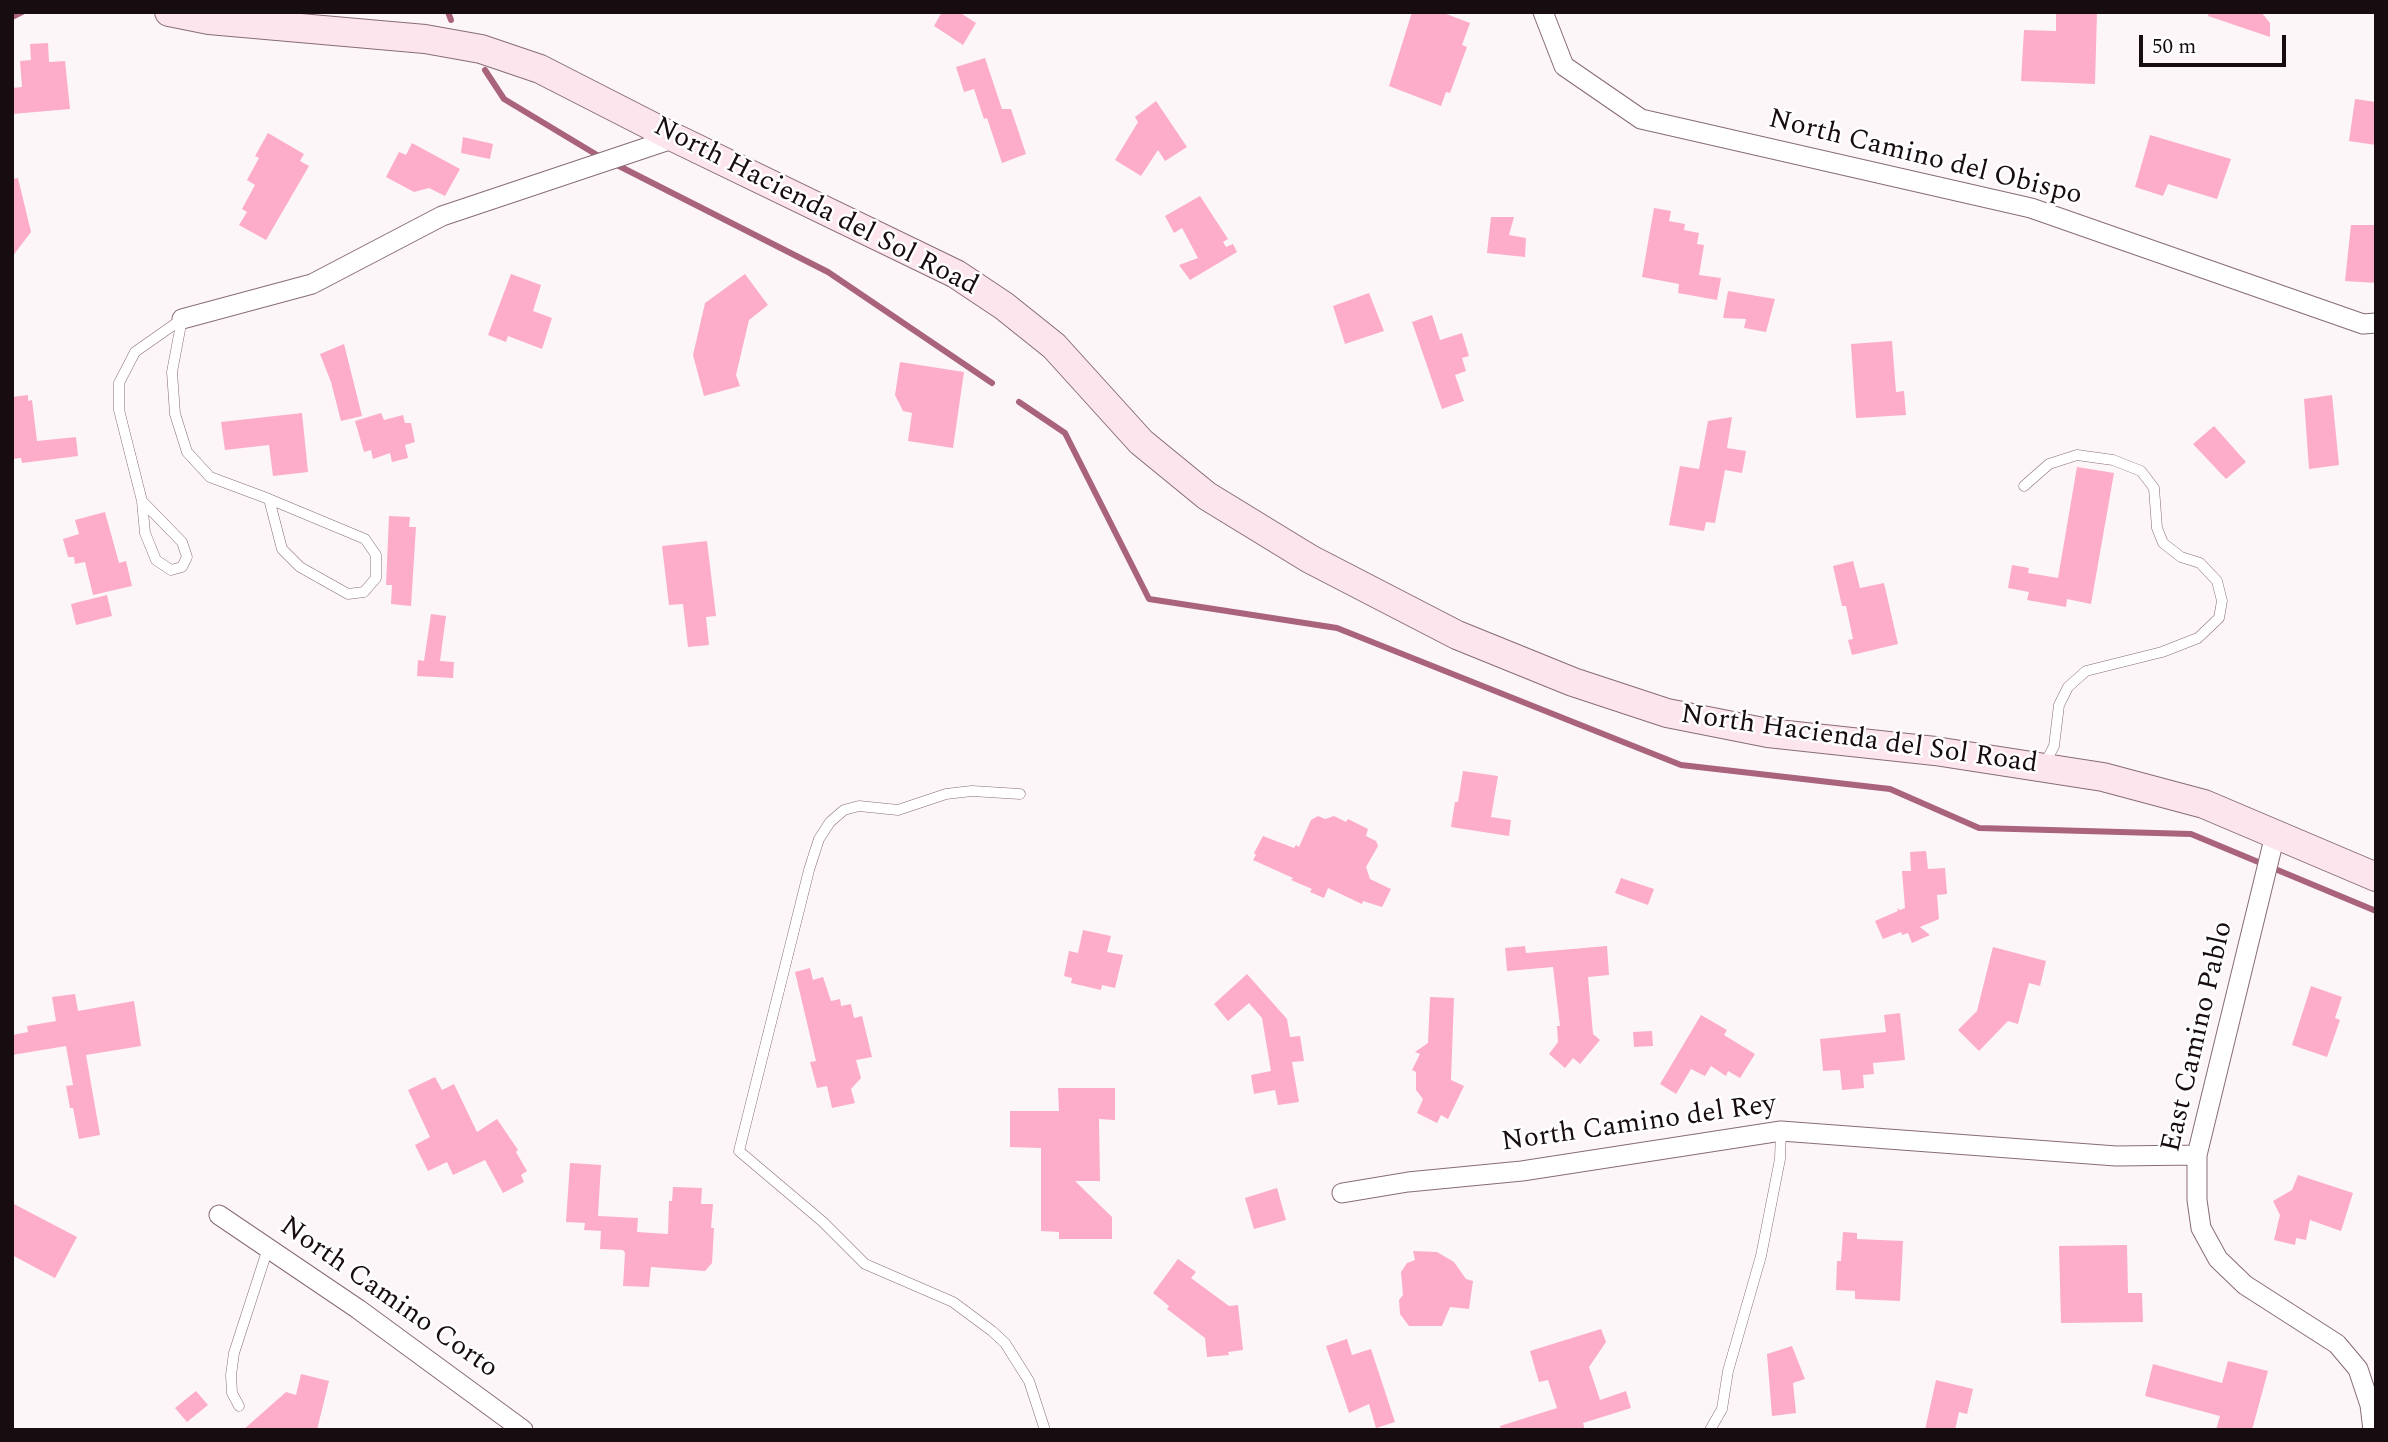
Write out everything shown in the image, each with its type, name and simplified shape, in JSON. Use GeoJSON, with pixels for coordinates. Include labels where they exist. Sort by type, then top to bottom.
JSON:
{"type":"FeatureCollection","features":[{"type":"Feature","properties":{"kind":"street","name":"North Hacienda del Sol Road"},"geometry":{"type":"LineString","coordinates":[[170,12],[209,20],[425,39],[481,49],[540,69],[675,138],[956,274],[1004,306],[1054,346],[1141,442],[1207,496],[1310,559],[1466,639],[1573,682],[1667,713],[1768,733],[1893,746],[2103,778],[2204,804],[2376,877]]}},
{"type":"Feature","properties":{"kind":"street","name":"North Camino del Obispo"},"geometry":{"type":"LineString","coordinates":[[1543,12],[1564,66],[1641,119],[2031,208],[2363,324],[2376,323]]}},
{"type":"Feature","properties":{"kind":"street"},"geometry":{"type":"LineString","coordinates":[[182,319],[312,284],[442,216],[675,138]]}},
{"type":"Feature","properties":{"kind":"street","name":"East Camino Pablo"},"geometry":{"type":"LineString","coordinates":[[2275,835],[2197,1156],[2197,1200],[2201,1227],[2218,1259],[2245,1285],[2337,1344],[2358,1369],[2370,1405],[2373,1430]]}},
{"type":"Feature","properties":{"kind":"street","name":"North Camino del Rey"},"geometry":{"type":"LineString","coordinates":[[1342,1193],[1408,1182],[1522,1171],[1781,1131],[2116,1156],[2197,1156]]}},
{"type":"Feature","properties":{"kind":"street","name":"North Camino Corto"},"geometry":{"type":"LineString","coordinates":[[219,1215],[358,1309],[523,1430]]}},
{"type":"Feature","properties":{"kind":"lane"},"geometry":{"type":"LineString","coordinates":[[182,319],[172,372],[175,414],[187,452],[210,477],[269,499],[365,539],[376,555],[376,578],[364,592],[348,594],[300,567],[282,549],[269,499]]}},
{"type":"Feature","properties":{"kind":"lane"},"geometry":{"type":"LineString","coordinates":[[142,501],[182,542],[187,557],[182,567],[171,570],[156,559],[145,533],[142,501],[119,410],[119,383],[135,352],[182,319]]}},
{"type":"Feature","properties":{"kind":"lane"},"geometry":{"type":"LineString","coordinates":[[2024,486],[2049,464],[2077,455],[2112,460],[2141,471],[2154,488],[2157,528],[2163,543],[2181,557],[2200,563],[2217,581],[2222,601],[2219,618],[2198,638],[2162,652],[2086,671],[2068,687],[2059,705],[2053,746],[2043,767]]}},
{"type":"Feature","properties":{"kind":"lane"},"geometry":{"type":"LineString","coordinates":[[1020,794],[972,791],[946,794],[898,810],[859,806],[844,810],[830,822],[819,839],[809,870],[739,1152],[823,1222],[866,1264],[953,1302],[992,1331],[1005,1343],[1029,1381],[1045,1430]]}},
{"type":"Feature","properties":{"kind":"lane"},"geometry":{"type":"LineString","coordinates":[[1710,1430],[1722,1409],[1728,1371],[1761,1256],[1780,1159],[1781,1131]]}},
{"type":"Feature","properties":{"kind":"lane"},"geometry":{"type":"LineString","coordinates":[[239,1406],[232,1393],[234,1353],[268,1248]]}},
{"type":"Feature","properties":{"kind":"building"},"geometry":{"type":"Polygon","coordinates":[[[942,12],[959,12],[976,23],[963,45],[934,26],[942,12]]]}},
{"type":"Feature","properties":{"kind":"building"},"geometry":{"type":"Polygon","coordinates":[[[1412,12],[1441,12],[1470,23],[1462,45],[1467,47],[1450,93],[1446,92],[1441,106],[1389,86],[1412,12]]]}},
{"type":"Feature","properties":{"kind":"building"},"geometry":{"type":"Polygon","coordinates":[[[2056,12],[2097,12],[2095,84],[2021,81],[2024,30],[2056,31],[2056,12]]]}},
{"type":"Feature","properties":{"kind":"building"},"geometry":{"type":"Polygon","coordinates":[[[2209,12],[2261,12],[2270,23],[2270,37],[2208,16],[2209,12]]]}},
{"type":"Feature","properties":{"kind":"building"},"geometry":{"type":"Polygon","coordinates":[[[48,43],[49,62],[65,61],[70,109],[12,114],[12,88],[22,87],[20,61],[31,60],[30,44],[48,43]]]}},
{"type":"Feature","properties":{"kind":"building"},"geometry":{"type":"Polygon","coordinates":[[[985,58],[1002,109],[1011,109],[1026,154],[1002,163],[974,89],[964,92],[956,67],[985,58]]]}},
{"type":"Feature","properties":{"kind":"building"},"geometry":{"type":"Polygon","coordinates":[[[2355,99],[2376,102],[2376,145],[2349,141],[2355,99]]]}},
{"type":"Feature","properties":{"kind":"building"},"geometry":{"type":"Polygon","coordinates":[[[1156,101],[1187,147],[1165,161],[1158,150],[1141,176],[1115,160],[1138,122],[1135,117],[1156,101]]]}},
{"type":"Feature","properties":{"kind":"building"},"geometry":{"type":"Polygon","coordinates":[[[268,133],[304,154],[300,161],[309,166],[266,240],[239,225],[247,212],[242,209],[255,185],[247,180],[259,158],[255,156],[268,133]]]}},
{"type":"Feature","properties":{"kind":"building"},"geometry":{"type":"Polygon","coordinates":[[[2150,135],[2231,159],[2217,199],[2168,184],[2163,196],[2135,187],[2150,135]]]}},
{"type":"Feature","properties":{"kind":"building"},"geometry":{"type":"Polygon","coordinates":[[[463,137],[493,144],[490,159],[461,153],[463,137]]]}},
{"type":"Feature","properties":{"kind":"building"},"geometry":{"type":"Polygon","coordinates":[[[412,143],[460,169],[445,196],[429,188],[414,192],[386,177],[399,152],[406,155],[412,143]]]}},
{"type":"Feature","properties":{"kind":"building"},"geometry":{"type":"Polygon","coordinates":[[[18,178],[31,232],[12,257],[12,179],[18,178]]]}},
{"type":"Feature","properties":{"kind":"building"},"geometry":{"type":"Polygon","coordinates":[[[1200,196],[1228,239],[1223,242],[1226,247],[1233,244],[1237,252],[1190,280],[1179,265],[1198,258],[1182,228],[1174,233],[1165,216],[1200,196]]]}},
{"type":"Feature","properties":{"kind":"building"},"geometry":{"type":"Polygon","coordinates":[[[1654,208],[1671,211],[1669,221],[1685,224],[1684,230],[1699,233],[1697,244],[1704,245],[1699,275],[1721,278],[1717,300],[1678,293],[1679,284],[1642,277],[1654,208]]]}},
{"type":"Feature","properties":{"kind":"building"},"geometry":{"type":"Polygon","coordinates":[[[1491,217],[1514,217],[1509,235],[1526,238],[1525,257],[1487,253],[1491,217]]]}},
{"type":"Feature","properties":{"kind":"building"},"geometry":{"type":"Polygon","coordinates":[[[2351,225],[2376,225],[2376,283],[2345,281],[2351,225]]]}},
{"type":"Feature","properties":{"kind":"building"},"geometry":{"type":"Polygon","coordinates":[[[511,274],[541,285],[533,311],[552,318],[542,349],[508,336],[506,342],[488,335],[511,274]]]}},
{"type":"Feature","properties":{"kind":"building"},"geometry":{"type":"Polygon","coordinates":[[[745,274],[768,305],[749,320],[736,375],[740,386],[704,396],[693,355],[705,303],[745,274]]]}},
{"type":"Feature","properties":{"kind":"building"},"geometry":{"type":"Polygon","coordinates":[[[1728,291],[1775,299],[1766,332],[1744,328],[1746,319],[1723,318],[1728,291]]]}},
{"type":"Feature","properties":{"kind":"building"},"geometry":{"type":"Polygon","coordinates":[[[1369,293],[1384,331],[1345,344],[1333,306],[1369,293]]]}},
{"type":"Feature","properties":{"kind":"building"},"geometry":{"type":"Polygon","coordinates":[[[1432,315],[1440,340],[1462,333],[1469,356],[1462,358],[1466,371],[1455,375],[1464,401],[1442,409],[1412,322],[1432,315]]]}},
{"type":"Feature","properties":{"kind":"building"},"geometry":{"type":"Polygon","coordinates":[[[1892,341],[1896,392],[1904,391],[1906,415],[1856,418],[1851,344],[1892,341]]]}},
{"type":"Feature","properties":{"kind":"building"},"geometry":{"type":"Polygon","coordinates":[[[344,344],[362,416],[341,421],[331,382],[320,354],[344,344]]]}},
{"type":"Feature","properties":{"kind":"building"},"geometry":{"type":"Polygon","coordinates":[[[900,362],[964,372],[953,448],[908,441],[912,413],[903,411],[895,395],[900,362]]]}},
{"type":"Feature","properties":{"kind":"building"},"geometry":{"type":"Polygon","coordinates":[[[28,395],[28,401],[32,400],[37,441],[76,437],[78,456],[22,463],[21,458],[12,459],[12,397],[28,395]]]}},
{"type":"Feature","properties":{"kind":"building"},"geometry":{"type":"Polygon","coordinates":[[[2332,395],[2339,465],[2309,469],[2304,399],[2332,395]]]}},
{"type":"Feature","properties":{"kind":"building"},"geometry":{"type":"Polygon","coordinates":[[[302,413],[308,472],[273,476],[269,445],[225,450],[221,422],[302,413]]]}},
{"type":"Feature","properties":{"kind":"building"},"geometry":{"type":"Polygon","coordinates":[[[381,413],[384,420],[403,415],[405,423],[411,423],[415,442],[405,445],[408,458],[392,462],[390,453],[373,459],[371,450],[364,452],[355,421],[381,413]]]}},
{"type":"Feature","properties":{"kind":"building"},"geometry":{"type":"Polygon","coordinates":[[[1732,417],[1727,448],[1746,451],[1742,473],[1725,470],[1715,523],[1706,522],[1704,531],[1669,525],[1680,466],[1699,469],[1708,421],[1732,417]]]}},
{"type":"Feature","properties":{"kind":"building"},"geometry":{"type":"Polygon","coordinates":[[[2214,426],[2246,462],[2226,479],[2193,444],[2214,426]]]}},
{"type":"Feature","properties":{"kind":"building"},"geometry":{"type":"Polygon","coordinates":[[[2077,467],[2114,473],[2091,604],[2067,599],[2066,607],[2027,600],[2029,592],[2008,588],[2012,565],[2029,568],[2028,573],[2058,578],[2077,467]]]}},
{"type":"Feature","properties":{"kind":"building"},"geometry":{"type":"Polygon","coordinates":[[[105,512],[119,563],[126,561],[132,586],[93,595],[85,562],[75,564],[74,557],[68,557],[63,539],[79,534],[75,520],[105,512]]]}},
{"type":"Feature","properties":{"kind":"building"},"geometry":{"type":"Polygon","coordinates":[[[389,516],[410,517],[409,527],[416,527],[411,606],[391,604],[392,585],[386,585],[389,516]]]}},
{"type":"Feature","properties":{"kind":"building"},"geometry":{"type":"Polygon","coordinates":[[[707,541],[716,616],[706,617],[709,645],[688,647],[683,604],[669,605],[662,546],[707,541]]]}},
{"type":"Feature","properties":{"kind":"building"},"geometry":{"type":"Polygon","coordinates":[[[1853,561],[1860,588],[1884,583],[1898,644],[1852,655],[1848,640],[1853,639],[1846,606],[1842,606],[1833,566],[1853,561]]]}},
{"type":"Feature","properties":{"kind":"building"},"geometry":{"type":"Polygon","coordinates":[[[107,595],[112,616],[76,625],[71,604],[107,595]]]}},
{"type":"Feature","properties":{"kind":"building"},"geometry":{"type":"Polygon","coordinates":[[[431,614],[446,616],[440,661],[454,662],[453,678],[417,676],[418,660],[424,661],[431,614]]]}},
{"type":"Feature","properties":{"kind":"building"},"geometry":{"type":"Polygon","coordinates":[[[1463,771],[1498,776],[1491,817],[1511,820],[1509,836],[1451,827],[1463,771]]]}},
{"type":"Feature","properties":{"kind":"building"},"geometry":{"type":"Polygon","coordinates":[[[1318,816],[1325,819],[1334,816],[1346,822],[1348,819],[1368,829],[1366,836],[1376,841],[1378,846],[1366,867],[1370,879],[1391,889],[1382,907],[1363,901],[1362,904],[1328,888],[1324,898],[1310,892],[1312,889],[1291,880],[1293,878],[1253,860],[1263,836],[1294,848],[1296,845],[1299,847],[1311,820],[1318,816]]]}},
{"type":"Feature","properties":{"kind":"building"},"geometry":{"type":"Polygon","coordinates":[[[1926,851],[1928,869],[1945,868],[1947,894],[1937,895],[1939,919],[1920,927],[1930,935],[1912,943],[1908,933],[1902,935],[1901,932],[1883,939],[1875,921],[1898,911],[1897,908],[1905,908],[1902,871],[1911,871],[1910,852],[1926,851]]]}},
{"type":"Feature","properties":{"kind":"building"},"geometry":{"type":"Polygon","coordinates":[[[1621,878],[1654,889],[1648,905],[1615,893],[1621,878]]]}},
{"type":"Feature","properties":{"kind":"building"},"geometry":{"type":"Polygon","coordinates":[[[1083,930],[1111,936],[1107,952],[1123,955],[1115,988],[1102,985],[1101,990],[1071,983],[1072,978],[1064,976],[1069,951],[1078,953],[1083,930]]]}},
{"type":"Feature","properties":{"kind":"building"},"geometry":{"type":"Polygon","coordinates":[[[1525,946],[1526,953],[1607,946],[1609,975],[1588,977],[1593,1034],[1600,1040],[1580,1064],[1573,1058],[1565,1068],[1549,1054],[1558,1042],[1557,1026],[1560,1026],[1553,967],[1507,971],[1505,948],[1525,946]]]}},
{"type":"Feature","properties":{"kind":"building"},"geometry":{"type":"Polygon","coordinates":[[[1993,947],[2046,961],[2040,986],[2029,983],[2018,1024],[2008,1021],[1979,1051],[1958,1030],[1977,1011],[1993,947]]]}},
{"type":"Feature","properties":{"kind":"building"},"geometry":{"type":"Polygon","coordinates":[[[810,968],[813,980],[823,977],[831,1001],[840,999],[841,1006],[851,1004],[854,1018],[862,1016],[872,1057],[856,1060],[861,1078],[851,1089],[855,1103],[832,1108],[827,1086],[817,1088],[810,1062],[816,1061],[795,972],[810,968]]]}},
{"type":"Feature","properties":{"kind":"building"},"geometry":{"type":"Polygon","coordinates":[[[1247,974],[1287,1019],[1290,1037],[1300,1036],[1304,1061],[1292,1062],[1299,1102],[1278,1105],[1275,1090],[1254,1094],[1251,1075],[1271,1071],[1262,1018],[1249,1003],[1228,1021],[1214,1004],[1247,974]]]}},
{"type":"Feature","properties":{"kind":"building"},"geometry":{"type":"Polygon","coordinates":[[[2311,986],[2342,997],[2335,1018],[2340,1020],[2327,1057],[2292,1045],[2311,986]]]}},
{"type":"Feature","properties":{"kind":"building"},"geometry":{"type":"Polygon","coordinates":[[[75,994],[78,1011],[134,1001],[141,1046],[86,1055],[100,1135],[79,1139],[66,1086],[73,1085],[66,1046],[12,1055],[12,1035],[28,1032],[27,1026],[56,1021],[52,997],[75,994]]]}},
{"type":"Feature","properties":{"kind":"building"},"geometry":{"type":"Polygon","coordinates":[[[1430,997],[1454,998],[1451,1080],[1464,1086],[1448,1119],[1441,1115],[1437,1123],[1417,1113],[1423,1099],[1416,1090],[1416,1072],[1412,1070],[1420,1054],[1415,1052],[1428,1043],[1430,997]]]}},
{"type":"Feature","properties":{"kind":"building"},"geometry":{"type":"Polygon","coordinates":[[[1900,1013],[1905,1060],[1873,1063],[1874,1074],[1863,1075],[1864,1088],[1842,1090],[1840,1070],[1823,1071],[1820,1039],[1886,1032],[1884,1015],[1900,1013]]]}},
{"type":"Feature","properties":{"kind":"building"},"geometry":{"type":"Polygon","coordinates":[[[1701,1015],[1727,1030],[1724,1035],[1755,1054],[1740,1078],[1728,1071],[1726,1076],[1711,1066],[1705,1076],[1691,1069],[1676,1094],[1660,1084],[1701,1015]]]}},
{"type":"Feature","properties":{"kind":"building"},"geometry":{"type":"Polygon","coordinates":[[[1652,1031],[1653,1046],[1634,1047],[1633,1032],[1652,1031]]]}},
{"type":"Feature","properties":{"kind":"building"},"geometry":{"type":"Polygon","coordinates":[[[435,1077],[442,1090],[454,1084],[477,1132],[497,1119],[518,1150],[516,1152],[527,1171],[521,1175],[524,1182],[503,1193],[485,1160],[453,1175],[447,1162],[428,1171],[415,1145],[430,1137],[408,1090],[435,1077]]]}},
{"type":"Feature","properties":{"kind":"building"},"geometry":{"type":"Polygon","coordinates":[[[1058,1088],[1115,1088],[1115,1120],[1099,1119],[1100,1181],[1075,1181],[1112,1217],[1112,1239],[1059,1239],[1059,1232],[1041,1231],[1041,1148],[1010,1147],[1010,1111],[1059,1111],[1058,1088]]]}},
{"type":"Feature","properties":{"kind":"building"},"geometry":{"type":"Polygon","coordinates":[[[570,1163],[601,1165],[598,1216],[638,1218],[637,1232],[668,1234],[669,1201],[672,1201],[673,1187],[702,1188],[701,1204],[713,1204],[712,1263],[705,1271],[651,1267],[649,1287],[623,1286],[623,1250],[600,1249],[601,1231],[584,1230],[585,1223],[566,1222],[570,1163]]]}},
{"type":"Feature","properties":{"kind":"building"},"geometry":{"type":"Polygon","coordinates":[[[2298,1175],[2353,1193],[2341,1231],[2310,1220],[2306,1240],[2296,1238],[2295,1245],[2274,1240],[2280,1215],[2273,1201],[2292,1190],[2298,1175]]]}},
{"type":"Feature","properties":{"kind":"building"},"geometry":{"type":"Polygon","coordinates":[[[1277,1188],[1286,1220],[1254,1229],[1245,1198],[1277,1188]]]}},
{"type":"Feature","properties":{"kind":"building"},"geometry":{"type":"Polygon","coordinates":[[[12,1203],[77,1237],[55,1278],[12,1255],[12,1203]]]}},
{"type":"Feature","properties":{"kind":"building"},"geometry":{"type":"Polygon","coordinates":[[[1843,1232],[1857,1233],[1857,1239],[1903,1241],[1900,1301],[1855,1299],[1855,1291],[1836,1290],[1837,1261],[1841,1261],[1843,1232]]]}},
{"type":"Feature","properties":{"kind":"building"},"geometry":{"type":"Polygon","coordinates":[[[2127,1245],[2128,1293],[2142,1293],[2143,1322],[2061,1323],[2059,1246],[2127,1245]]]}},
{"type":"Feature","properties":{"kind":"building"},"geometry":{"type":"Polygon","coordinates":[[[1413,1251],[1437,1252],[1454,1262],[1466,1279],[1473,1281],[1469,1309],[1450,1307],[1442,1326],[1409,1326],[1400,1314],[1399,1300],[1403,1295],[1401,1272],[1407,1263],[1415,1260],[1413,1251]]]}},
{"type":"Feature","properties":{"kind":"building"},"geometry":{"type":"Polygon","coordinates":[[[1178,1259],[1196,1272],[1191,1278],[1229,1306],[1238,1305],[1243,1350],[1228,1352],[1229,1355],[1207,1357],[1205,1338],[1167,1309],[1169,1306],[1153,1293],[1178,1259]]]}},
{"type":"Feature","properties":{"kind":"building"},"geometry":{"type":"Polygon","coordinates":[[[1601,1329],[1606,1342],[1589,1367],[1600,1400],[1626,1391],[1631,1408],[1583,1423],[1585,1430],[1501,1430],[1500,1426],[1557,1408],[1548,1380],[1539,1382],[1530,1351],[1601,1329]]]}},
{"type":"Feature","properties":{"kind":"building"},"geometry":{"type":"Polygon","coordinates":[[[1347,1339],[1352,1355],[1371,1349],[1395,1422],[1376,1428],[1369,1404],[1349,1413],[1326,1346],[1347,1339]]]}},
{"type":"Feature","properties":{"kind":"building"},"geometry":{"type":"Polygon","coordinates":[[[1792,1346],[1805,1379],[1793,1383],[1796,1413],[1772,1416],[1767,1354],[1792,1346]]]}},
{"type":"Feature","properties":{"kind":"building"},"geometry":{"type":"Polygon","coordinates":[[[2228,1361],[2268,1371],[2252,1430],[2216,1430],[2220,1416],[2145,1396],[2153,1364],[2222,1383],[2228,1361]]]}},
{"type":"Feature","properties":{"kind":"building"},"geometry":{"type":"Polygon","coordinates":[[[301,1374],[329,1381],[317,1430],[243,1430],[286,1392],[296,1395],[301,1374]]]}},
{"type":"Feature","properties":{"kind":"building"},"geometry":{"type":"Polygon","coordinates":[[[1936,1380],[1973,1389],[1967,1414],[1959,1412],[1955,1430],[1925,1430],[1936,1380]]]}},
{"type":"Feature","properties":{"kind":"building"},"geometry":{"type":"Polygon","coordinates":[[[196,1391],[208,1405],[187,1422],[175,1408],[196,1391]]]}},
{"type":"Feature","properties":{"kind":"waterway"},"geometry":{"type":"LineString","coordinates":[[12,17],[22,12]]}},
{"type":"Feature","properties":{"kind":"waterway"},"geometry":{"type":"LineString","coordinates":[[448,12],[451,20]]}},
{"type":"Feature","properties":{"kind":"waterway"},"geometry":{"type":"LineString","coordinates":[[485,70],[504,99],[602,158]]}},
{"type":"Feature","properties":{"kind":"waterway"},"geometry":{"type":"LineString","coordinates":[[615,164],[828,272],[992,383]]}},
{"type":"Feature","properties":{"kind":"waterway"},"geometry":{"type":"LineString","coordinates":[[1019,402],[1065,433],[1149,599],[1337,628],[1681,765],[1890,789],[1979,828],[2191,834],[2376,911]]}}]}
